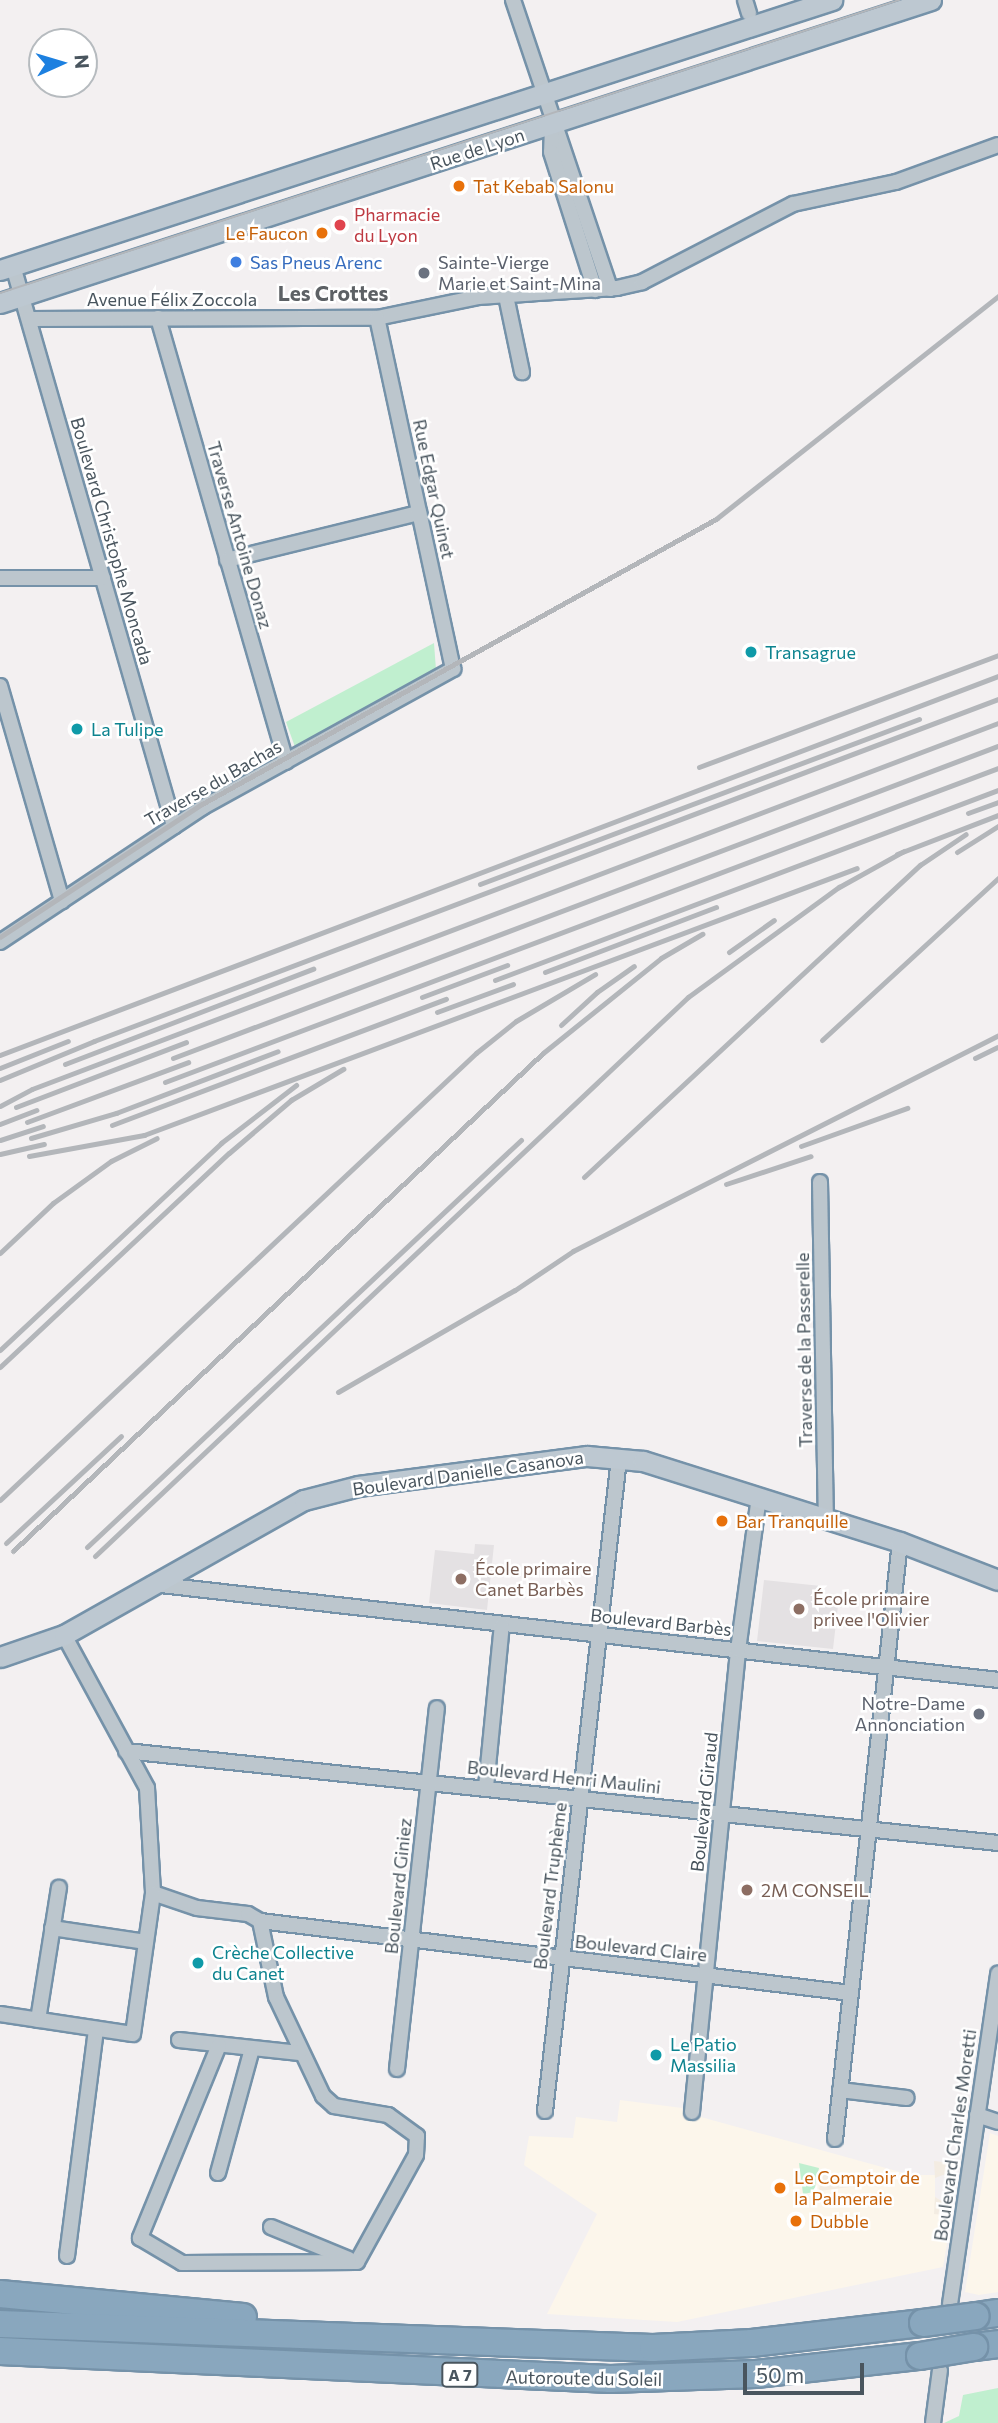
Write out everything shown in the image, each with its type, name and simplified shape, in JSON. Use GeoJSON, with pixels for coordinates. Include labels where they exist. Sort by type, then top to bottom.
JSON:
{"type":"FeatureCollection","features":[{"type":"Feature","properties":{"kind":"highway"},"geometry":{"type":"LineString","coordinates":[[0,2288],[69,2301]]}},
{"type":"Feature","properties":{"kind":"highway"},"geometry":{"type":"LineString","coordinates":[[0,2294],[69,2301]]}},
{"type":"Feature","properties":{"kind":"highway","name":"A 7"},"geometry":{"type":"LineString","coordinates":[[69,2301],[565,2345]]}},
{"type":"Feature","properties":{"kind":"highway","name":"Autoroute du Soleil"},"geometry":{"type":"LineString","coordinates":[[0,2324],[565,2345],[701,2347],[987,2314]]}},
{"type":"Feature","properties":{"kind":"highway","name":"Autoroute du Soleil"},"geometry":{"type":"LineString","coordinates":[[0,2351],[223,2365],[610,2379],[756,2374],[930,2363],[986,2346]]}},
{"type":"Feature","properties":{"kind":"highway"},"geometry":{"type":"LineString","coordinates":[[0,2364],[223,2365]]}},
{"type":"Feature","properties":{"kind":"street"},"geometry":{"type":"LineString","coordinates":[[513,0],[552,124],[565,149],[602,289]]}},
{"type":"Feature","properties":{"kind":"street","name":"Rue de Lyon"},"geometry":{"type":"LineString","coordinates":[[7,268],[832,0]]}},
{"type":"Feature","properties":{"kind":"street","name":"Rue de Lyon"},"geometry":{"type":"LineString","coordinates":[[0,303],[23,298],[932,0]]}},
{"type":"Feature","properties":{"kind":"street","name":"Avenue Félix Zoccola"},"geometry":{"type":"LineString","coordinates":[[29,319],[377,318],[506,296],[602,289],[642,282],[793,204],[896,182],[998,145]]}},
{"type":"Feature","properties":{"kind":"street","name":"Boulevard Christophe Moncada"},"geometry":{"type":"LineString","coordinates":[[7,268],[23,298],[174,826]]}},
{"type":"Feature","properties":{"kind":"street"},"geometry":{"type":"LineString","coordinates":[[506,296],[522,372]]}},
{"type":"Feature","properties":{"kind":"street","name":"Traverse Antoine Donaz"},"geometry":{"type":"LineString","coordinates":[[158,318],[286,762]]}},
{"type":"Feature","properties":{"kind":"street","name":"Rue Edgar Quinet"},"geometry":{"type":"LineString","coordinates":[[377,318],[453,669]]}},
{"type":"Feature","properties":{"kind":"street"},"geometry":{"type":"LineString","coordinates":[[227,560],[419,513]]}},
{"type":"Feature","properties":{"kind":"street"},"geometry":{"type":"LineString","coordinates":[[0,578],[103,578]]}},
{"type":"Feature","properties":{"kind":"street","name":"Traverse du Bachas"},"geometry":{"type":"LineString","coordinates":[[0,942],[174,826],[453,669]]}},
{"type":"Feature","properties":{"kind":"street"},"geometry":{"type":"LineString","coordinates":[[0,686],[62,901]]}},
{"type":"Feature","properties":{"kind":"street","name":"Traverse de la Passerelle"},"geometry":{"type":"LineString","coordinates":[[820,1182],[826,1518]]}},
{"type":"Feature","properties":{"kind":"street","name":"Boulevard Danielle Casanova"},"geometry":{"type":"LineString","coordinates":[[0,1657],[64,1635],[304,1500],[331,1492],[587,1456],[619,1458],[759,1496],[900,1542],[998,1580]]}},
{"type":"Feature","properties":{"kind":"street","name":"Boulevard Truphème"},"geometry":{"type":"LineString","coordinates":[[545,2111],[619,1458]]}},
{"type":"Feature","properties":{"kind":"street","name":"Boulevard Giraud"},"geometry":{"type":"LineString","coordinates":[[692,2112],[738,1650],[759,1496]]}},
{"type":"Feature","properties":{"kind":"street"},"geometry":{"type":"LineString","coordinates":[[835,2139],[900,1542]]}},
{"type":"Feature","properties":{"kind":"street","name":"Boulevard Barbès"},"geometry":{"type":"LineString","coordinates":[[152,1584],[502,1625],[887,1665],[998,1680]]}},
{"type":"Feature","properties":{"kind":"street"},"geometry":{"type":"LineString","coordinates":[[486,1787],[502,1625]]}},
{"type":"Feature","properties":{"kind":"street"},"geometry":{"type":"LineString","coordinates":[[0,2014],[132,2034],[153,1893],[150,1805],[147,1788],[64,1635]]}},
{"type":"Feature","properties":{"kind":"street","name":"Boulevard Giniez"},"geometry":{"type":"LineString","coordinates":[[397,2069],[437,1707]]}},
{"type":"Feature","properties":{"kind":"street","name":"Boulevard Henri Maulini"},"geometry":{"type":"LineString","coordinates":[[127,1751],[998,1843]]}},
{"type":"Feature","properties":{"kind":"street"},"geometry":{"type":"LineString","coordinates":[[38,2020],[59,1888]]}},
{"type":"Feature","properties":{"kind":"street","name":"Boulevard Claire"},"geometry":{"type":"LineString","coordinates":[[153,1893],[197,1908],[248,1914],[260,1922],[851,1993]]}},
{"type":"Feature","properties":{"kind":"street"},"geometry":{"type":"LineString","coordinates":[[260,1922],[276,1997],[299,2053],[334,2106],[388,2115],[417,2136],[416,2155],[357,2262]]}},
{"type":"Feature","properties":{"kind":"street"},"geometry":{"type":"LineString","coordinates":[[52,1928],[146,1942]]}},
{"type":"Feature","properties":{"kind":"street","name":"Boulevard Charles Moretti"},"geometry":{"type":"LineString","coordinates":[[950,2304],[998,1973]]}},
{"type":"Feature","properties":{"kind":"street"},"geometry":{"type":"LineString","coordinates":[[66,2256],[96,2029]]}},
{"type":"Feature","properties":{"kind":"street"},"geometry":{"type":"LineString","coordinates":[[179,2040],[299,2053]]}},
{"type":"Feature","properties":{"kind":"street"},"geometry":{"type":"LineString","coordinates":[[219,2045],[139,2238],[181,2263],[357,2262]]}},
{"type":"Feature","properties":{"kind":"street"},"geometry":{"type":"LineString","coordinates":[[218,2173],[252,2049]]}},
{"type":"Feature","properties":{"kind":"street"},"geometry":{"type":"LineString","coordinates":[[840,2090],[907,2098]]}},
{"type":"Feature","properties":{"kind":"street"},"geometry":{"type":"LineString","coordinates":[[977,2115],[998,2122]]}},
{"type":"Feature","properties":{"kind":"street"},"geometry":{"type":"LineString","coordinates":[[271,2227],[357,2262]]}},
{"type":"Feature","properties":{"kind":"street"},"geometry":{"type":"LineString","coordinates":[[930,2363],[933,2423]]}},
{"type":"Feature","properties":{"kind":"shaded area","name":"École primaire Canet Barbès"},"geometry":{"type":"Polygon","coordinates":[[[475,1544],[494,1545],[487,1610],[429,1603],[435,1550],[474,1554],[475,1544]]]}},
{"type":"Feature","properties":{"kind":"shaded area","name":"École primaire privee l'Olivier"},"geometry":{"type":"Polygon","coordinates":[[[764,1580],[821,1586],[821,1594],[839,1597],[833,1649],[757,1641],[764,1580]]]}},
{"type":"Feature","properties":{"kind":"shaded area"},"geometry":{"type":"Polygon","coordinates":[[[620,2100],[682,2108],[683,2112],[911,2175],[935,2175],[935,2197],[953,2208],[943,2267],[677,2322],[547,2314],[597,2214],[524,2165],[529,2136],[573,2138],[576,2117],[617,2122],[620,2100]]]}},
{"type":"Feature","properties":{"kind":"shaded area"},"geometry":{"type":"Polygon","coordinates":[[[990,2133],[998,2136],[998,2292],[979,2295],[965,2292],[990,2133]]]}},
{"type":"Feature","properties":{"kind":"green space"},"geometry":{"type":"Polygon","coordinates":[[[434,643],[436,670],[295,747],[286,722],[434,643]]]}},
{"type":"Feature","properties":{"kind":"green space"},"geometry":{"type":"Polygon","coordinates":[[[799,2163],[819,2168],[814,2192],[803,2194],[799,2163]]]}},
{"type":"Feature","properties":{"kind":"green space"},"geometry":{"type":"Polygon","coordinates":[[[998,2388],[998,2423],[944,2423],[959,2416],[963,2395],[998,2388]]]}},
{"type":"Feature","properties":{"kind":"sand"},"geometry":{"type":"Polygon","coordinates":[[[934,2161],[959,2164],[959,2169],[935,2178],[934,2161]]]}},
{"type":"Feature","properties":{"kind":"sand"},"geometry":{"type":"Polygon","coordinates":[[[822,2172],[861,2180],[896,2181],[819,2191],[822,2172]]]}},
{"type":"Feature","properties":{"kind":"sand"},"geometry":{"type":"Polygon","coordinates":[[[935,2197],[953,2208],[952,2216],[934,2214],[935,2197]]]}},
{"type":"Feature","properties":{"kind":"tram line"},"geometry":{"type":"LineString","coordinates":[[0,293],[899,0]]}},
{"type":"Feature","properties":{"kind":"railway"},"geometry":{"type":"LineString","coordinates":[[0,937],[202,804],[716,519],[998,296]]}},
{"type":"Feature","properties":{"kind":"railway"},"geometry":{"type":"LineString","coordinates":[[699,767],[998,655]]}},
{"type":"Feature","properties":{"kind":"railway"},"geometry":{"type":"LineString","coordinates":[[0,1055],[998,676]]}},
{"type":"Feature","properties":{"kind":"railway"},"geometry":{"type":"LineString","coordinates":[[0,1080],[94,1041],[998,699]]}},
{"type":"Feature","properties":{"kind":"railway"},"geometry":{"type":"LineString","coordinates":[[480,884],[919,719]]}},
{"type":"Feature","properties":{"kind":"railway"},"geometry":{"type":"LineString","coordinates":[[0,1106],[32,1089],[998,723]]}},
{"type":"Feature","properties":{"kind":"railway"},"geometry":{"type":"LineString","coordinates":[[173,1058],[998,746]]}},
{"type":"Feature","properties":{"kind":"railway"},"geometry":{"type":"LineString","coordinates":[[165,1082],[998,768]]}},
{"type":"Feature","properties":{"kind":"railway"},"geometry":{"type":"LineString","coordinates":[[495,980],[998,790]]}},
{"type":"Feature","properties":{"kind":"railway"},"geometry":{"type":"LineString","coordinates":[[968,813],[998,802]]}},
{"type":"Feature","properties":{"kind":"railway"},"geometry":{"type":"LineString","coordinates":[[897,854],[998,815]]}},
{"type":"Feature","properties":{"kind":"railway"},"geometry":{"type":"LineString","coordinates":[[957,852],[998,826]]}},
{"type":"Feature","properties":{"kind":"railway"},"geometry":{"type":"LineString","coordinates":[[584,1177],[920,865],[966,834]]}},
{"type":"Feature","properties":{"kind":"railway"},"geometry":{"type":"LineString","coordinates":[[95,1556],[688,997],[839,887],[904,851]]}},
{"type":"Feature","properties":{"kind":"railway"},"geometry":{"type":"LineString","coordinates":[[29,1156],[144,1135],[857,868]]}},
{"type":"Feature","properties":{"kind":"railway"},"geometry":{"type":"LineString","coordinates":[[822,1040],[998,878]]}},
{"type":"Feature","properties":{"kind":"railway"},"geometry":{"type":"LineString","coordinates":[[545,972],[716,907]]}},
{"type":"Feature","properties":{"kind":"railway"},"geometry":{"type":"LineString","coordinates":[[729,952],[774,920]]}},
{"type":"Feature","properties":{"kind":"railway"},"geometry":{"type":"LineString","coordinates":[[13,1551],[543,1053],[661,958],[702,934]]}},
{"type":"Feature","properties":{"kind":"railway"},"geometry":{"type":"LineString","coordinates":[[422,997],[507,965]]}},
{"type":"Feature","properties":{"kind":"railway"},"geometry":{"type":"LineString","coordinates":[[561,1025],[597,992],[634,966]]}},
{"type":"Feature","properties":{"kind":"railway"},"geometry":{"type":"LineString","coordinates":[[65,1064],[313,969]]}},
{"type":"Feature","properties":{"kind":"railway"},"geometry":{"type":"LineString","coordinates":[[0,1500],[476,1053],[516,1021],[595,974]]}},
{"type":"Feature","properties":{"kind":"railway"},"geometry":{"type":"LineString","coordinates":[[437,1012],[513,984]]}},
{"type":"Feature","properties":{"kind":"railway"},"geometry":{"type":"LineString","coordinates":[[112,1125],[446,999]]}},
{"type":"Feature","properties":{"kind":"railway"},"geometry":{"type":"LineString","coordinates":[[338,1392],[515,1290],[573,1251],[998,1035]]}},
{"type":"Feature","properties":{"kind":"railway"},"geometry":{"type":"LineString","coordinates":[[0,1068],[68,1041]]}},
{"type":"Feature","properties":{"kind":"railway"},"geometry":{"type":"LineString","coordinates":[[16,1107],[186,1042]]}},
{"type":"Feature","properties":{"kind":"railway"},"geometry":{"type":"LineString","coordinates":[[975,1058],[998,1047]]}},
{"type":"Feature","properties":{"kind":"railway"},"geometry":{"type":"LineString","coordinates":[[31,1138],[116,1113],[278,1051]]}},
{"type":"Feature","properties":{"kind":"railway"},"geometry":{"type":"LineString","coordinates":[[27,1122],[188,1062]]}},
{"type":"Feature","properties":{"kind":"railway"},"geometry":{"type":"LineString","coordinates":[[0,1367],[229,1153],[291,1100],[343,1069]]}},
{"type":"Feature","properties":{"kind":"railway"},"geometry":{"type":"LineString","coordinates":[[0,1350],[221,1143],[296,1085]]}},
{"type":"Feature","properties":{"kind":"railway"},"geometry":{"type":"LineString","coordinates":[[801,1146],[907,1108]]}},
{"type":"Feature","properties":{"kind":"railway"},"geometry":{"type":"LineString","coordinates":[[0,1124],[36,1110]]}},
{"type":"Feature","properties":{"kind":"railway"},"geometry":{"type":"LineString","coordinates":[[0,1140],[43,1126]]}},
{"type":"Feature","properties":{"kind":"railway"},"geometry":{"type":"LineString","coordinates":[[0,1253],[53,1203],[111,1161],[157,1138]]}},
{"type":"Feature","properties":{"kind":"railway"},"geometry":{"type":"LineString","coordinates":[[87,1547],[521,1140]]}},
{"type":"Feature","properties":{"kind":"railway"},"geometry":{"type":"LineString","coordinates":[[0,1154],[44,1144]]}},
{"type":"Feature","properties":{"kind":"railway"},"geometry":{"type":"LineString","coordinates":[[726,1184],[811,1156]]}},
{"type":"Feature","properties":{"kind":"railway"},"geometry":{"type":"LineString","coordinates":[[6,1543],[121,1436]]}},
{"type":"Feature","properties":{"kind":"place","name":"Tat Kebab Salonu"},"geometry":{"type":"Point","coordinates":[459,186]}},
{"type":"Feature","properties":{"kind":"place","name":"Pharmacie du Lyon"},"geometry":{"type":"Point","coordinates":[340,225]}},
{"type":"Feature","properties":{"kind":"place","name":"Le Faucon"},"geometry":{"type":"Point","coordinates":[322,233]}},
{"type":"Feature","properties":{"kind":"place","name":"Sas Pneus Arenc"},"geometry":{"type":"Point","coordinates":[236,262]}},
{"type":"Feature","properties":{"kind":"place","name":"Sainte-Vierge Marie et Saint-Mina"},"geometry":{"type":"Point","coordinates":[424,273]}},
{"type":"Feature","properties":{"kind":"place","name":"Transagrue"},"geometry":{"type":"Point","coordinates":[751,652]}},
{"type":"Feature","properties":{"kind":"place","name":"La Tulipe"},"geometry":{"type":"Point","coordinates":[77,729]}},
{"type":"Feature","properties":{"kind":"place","name":"Bar Tranquille"},"geometry":{"type":"Point","coordinates":[722,1521]}},
{"type":"Feature","properties":{"kind":"place","name":"École primaire Canet Barbès"},"geometry":{"type":"Point","coordinates":[461,1579]}},
{"type":"Feature","properties":{"kind":"place","name":"École primaire privee l'Olivier"},"geometry":{"type":"Point","coordinates":[799,1609]}},
{"type":"Feature","properties":{"kind":"place","name":"Notre-Dame Annonciation"},"geometry":{"type":"Point","coordinates":[979,1714]}},
{"type":"Feature","properties":{"kind":"place","name":"2M CONSEIL"},"geometry":{"type":"Point","coordinates":[747,1890]}},
{"type":"Feature","properties":{"kind":"place","name":"Crèche Collective du Canet"},"geometry":{"type":"Point","coordinates":[198,1963]}},
{"type":"Feature","properties":{"kind":"place","name":"Le Patio Massilia"},"geometry":{"type":"Point","coordinates":[656,2055]}},
{"type":"Feature","properties":{"kind":"place","name":"Le Comptoir de la Palmeraie"},"geometry":{"type":"Point","coordinates":[780,2188]}},
{"type":"Feature","properties":{"kind":"place","name":"Dubble"},"geometry":{"type":"Point","coordinates":[796,2221]}},
{"type":"Feature","properties":{"kind":"district","name":"Les Crottes"},"geometry":{"type":"Point","coordinates":[333,293]}}]}
